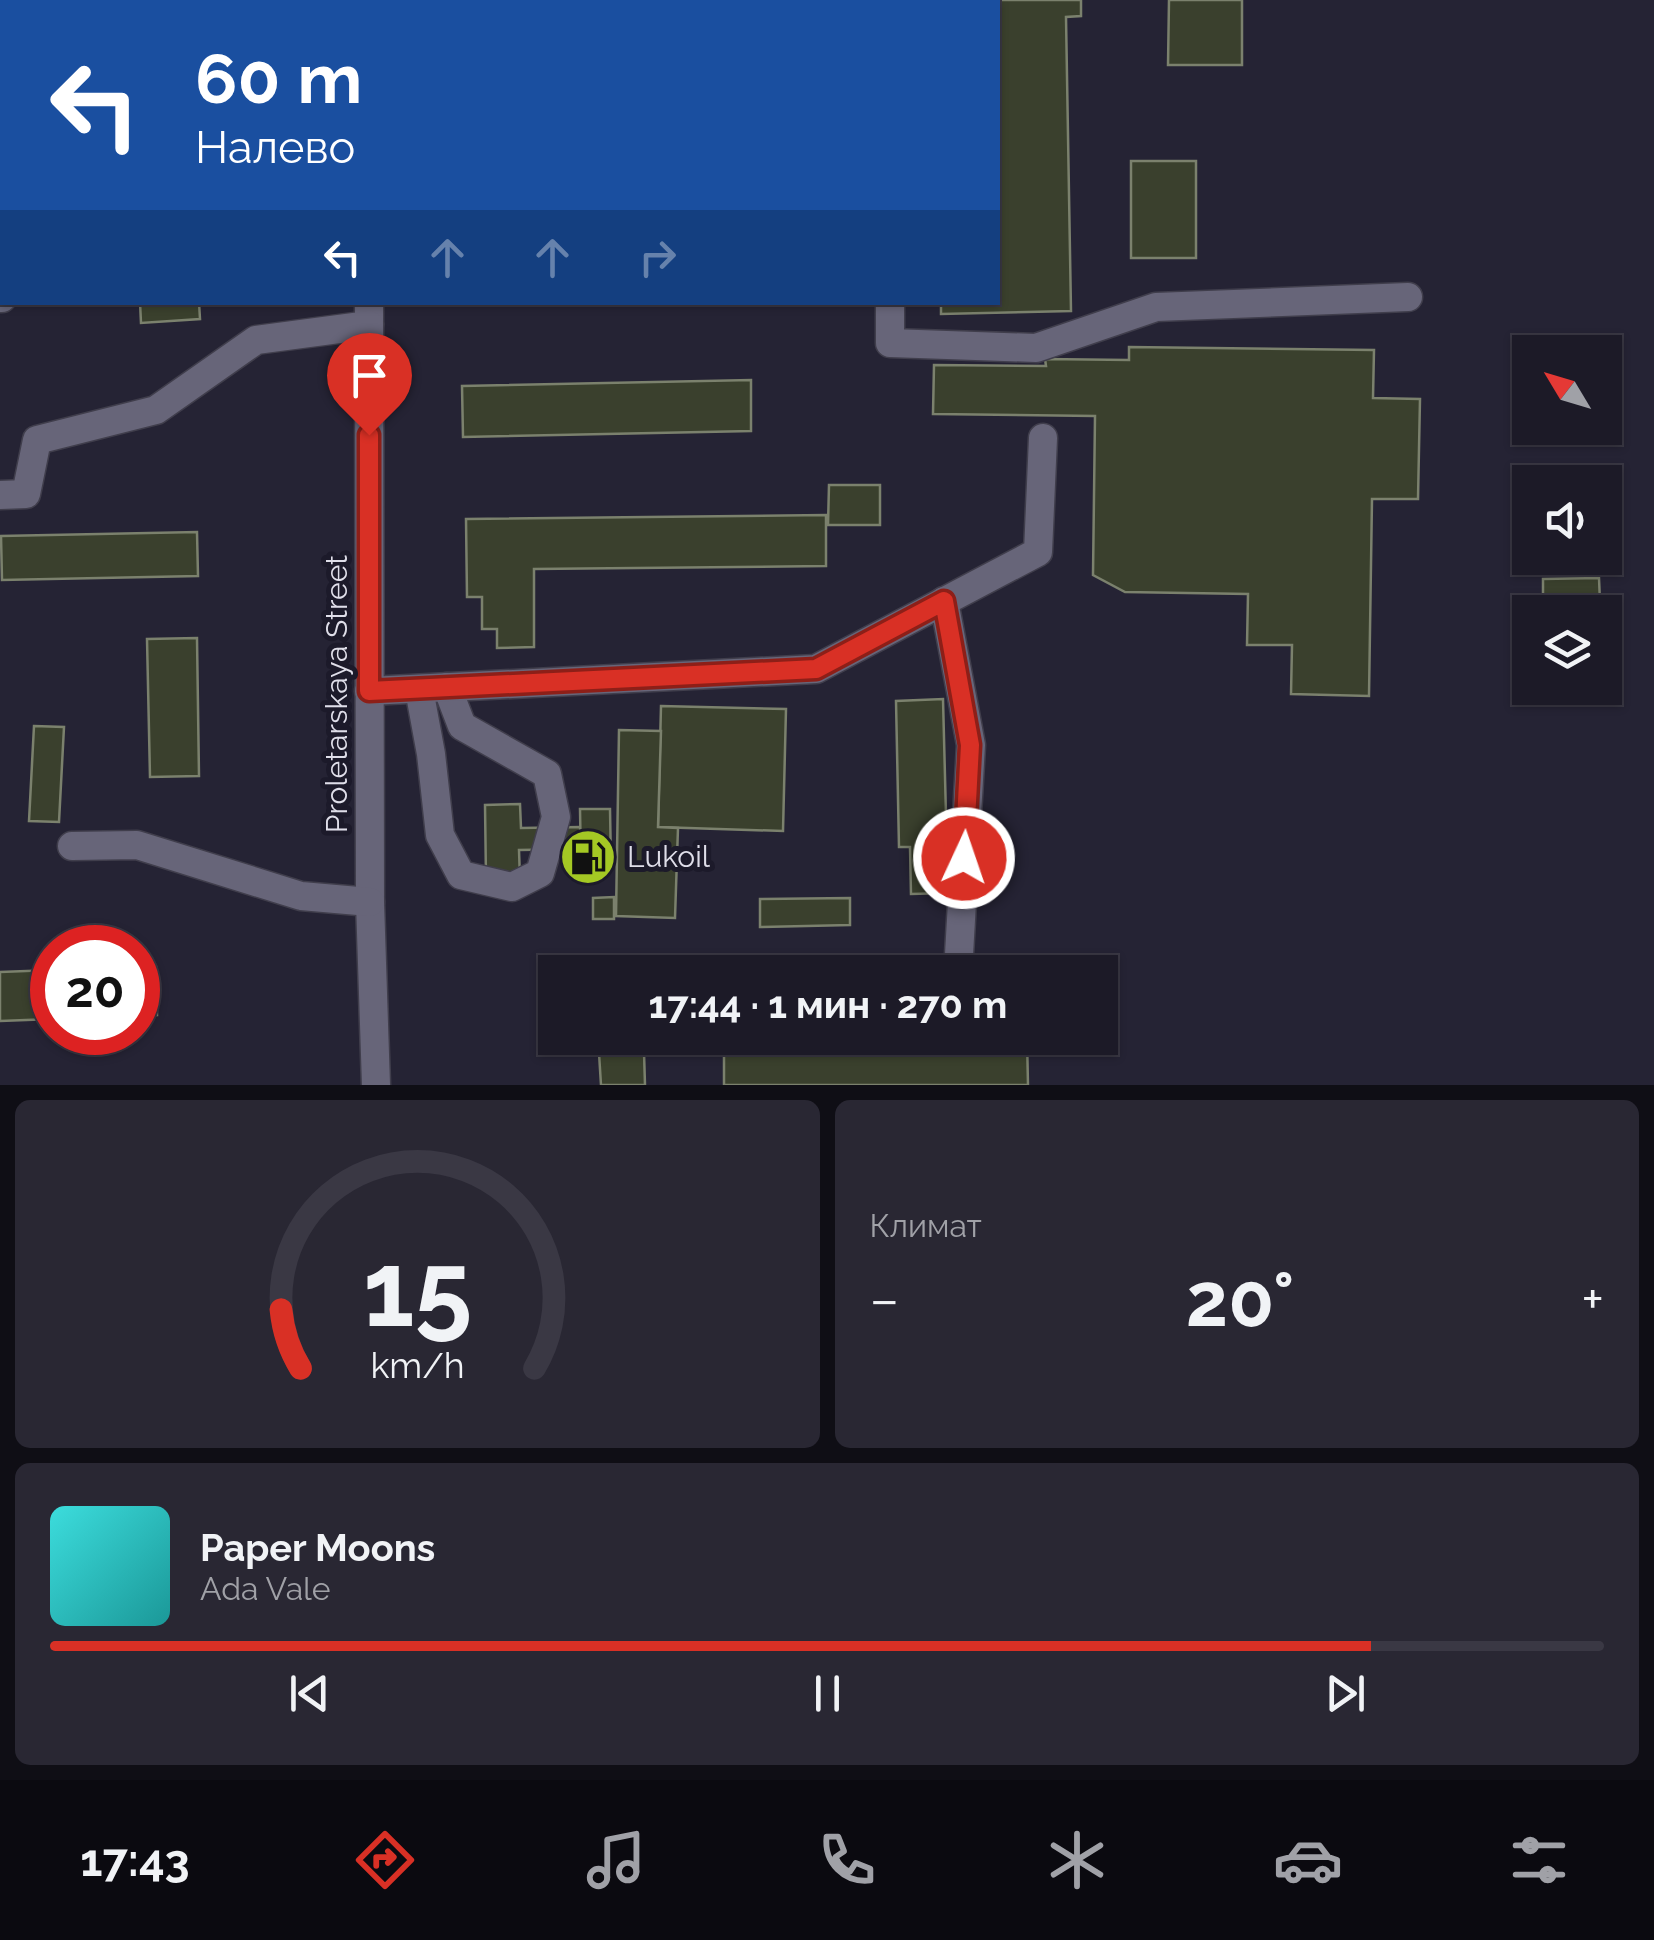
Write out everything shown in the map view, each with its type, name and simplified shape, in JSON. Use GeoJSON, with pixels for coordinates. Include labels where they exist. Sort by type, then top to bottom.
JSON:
{"type":"FeatureCollection","features":[{"type":"Feature","properties":{"kind":"street"},"geometry":{"type":"LineString","coordinates":[[890,305],[890,343],[1036,348],[1156,307],[1408,297]]}},
{"type":"Feature","properties":{"kind":"street"},"geometry":{"type":"LineString","coordinates":[[0,494],[26,494],[37,440],[156,410],[256,340],[369,314]]}},
{"type":"Feature","properties":{"kind":"street","name":"Proletarskaya Street"},"geometry":{"type":"LineString","coordinates":[[369,314],[370,902],[376,1085]]}},
{"type":"Feature","properties":{"kind":"street"},"geometry":{"type":"LineString","coordinates":[[369,691],[816,669],[1038,552],[1043,438]]}},
{"type":"Feature","properties":{"kind":"street"},"geometry":{"type":"LineString","coordinates":[[944,601],[970,745],[959,955]]}},
{"type":"Feature","properties":{"kind":"street"},"geometry":{"type":"LineString","coordinates":[[433,688],[462,726],[547,774],[556,818],[540,873],[512,887],[461,874],[440,835],[431,754],[433,688]]}},
{"type":"Feature","properties":{"kind":"street"},"geometry":{"type":"LineString","coordinates":[[72,846],[137,845],[301,896],[370,902]]}},
{"type":"Feature","properties":{"kind":"building"},"geometry":{"type":"Polygon","coordinates":[[[1000,0],[1081,0],[1081,16],[1066,17],[1071,311],[941,314],[941,305],[1000,305],[1000,0]]]}},
{"type":"Feature","properties":{"kind":"building"},"geometry":{"type":"Polygon","coordinates":[[[1169,0],[1242,0],[1242,65],[1168,65],[1169,0]]]}},
{"type":"Feature","properties":{"kind":"building"},"geometry":{"type":"Polygon","coordinates":[[[1131,161],[1196,161],[1196,258],[1131,258],[1131,161]]]}},
{"type":"Feature","properties":{"kind":"building"},"geometry":{"type":"Polygon","coordinates":[[[140,305],[199,305],[200,319],[141,323],[140,305]]]}},
{"type":"Feature","properties":{"kind":"building"},"geometry":{"type":"Polygon","coordinates":[[[1129,347],[1374,350],[1373,398],[1420,399],[1418,499],[1372,499],[1369,696],[1291,694],[1292,645],[1247,645],[1248,594],[1125,592],[1093,575],[1095,416],[933,414],[934,365],[1046,366],[1045,359],[1129,360],[1129,347]]]}},
{"type":"Feature","properties":{"kind":"building"},"geometry":{"type":"Polygon","coordinates":[[[751,380],[751,431],[463,437],[462,386],[751,380]]]}},
{"type":"Feature","properties":{"kind":"building"},"geometry":{"type":"Polygon","coordinates":[[[829,485],[880,485],[880,525],[828,525],[829,485]]]}},
{"type":"Feature","properties":{"kind":"building"},"geometry":{"type":"Polygon","coordinates":[[[826,515],[826,566],[534,569],[534,647],[497,648],[497,629],[482,629],[482,597],[467,597],[466,519],[826,515]]]}},
{"type":"Feature","properties":{"kind":"building"},"geometry":{"type":"Polygon","coordinates":[[[197,532],[198,576],[2,580],[1,536],[197,532]]]}},
{"type":"Feature","properties":{"kind":"building"},"geometry":{"type":"Polygon","coordinates":[[[1599,578],[1600,595],[1543,595],[1543,579],[1599,578]]]}},
{"type":"Feature","properties":{"kind":"building"},"geometry":{"type":"Polygon","coordinates":[[[197,638],[199,776],[150,777],[147,639],[197,638]]]}},
{"type":"Feature","properties":{"kind":"building"},"geometry":{"type":"Polygon","coordinates":[[[943,699],[948,893],[911,894],[910,847],[899,847],[896,701],[943,699]]]}},
{"type":"Feature","properties":{"kind":"building"},"geometry":{"type":"Polygon","coordinates":[[[661,706],[786,709],[783,831],[658,827],[661,706]]]}},
{"type":"Feature","properties":{"kind":"building"},"geometry":{"type":"Polygon","coordinates":[[[34,726],[64,727],[59,822],[29,821],[34,726]]]}},
{"type":"Feature","properties":{"kind":"building"},"geometry":{"type":"Polygon","coordinates":[[[619,730],[661,731],[658,827],[678,828],[675,918],[616,916],[619,730]]]}},
{"type":"Feature","properties":{"kind":"building"},"geometry":{"type":"Polygon","coordinates":[[[520,804],[521,828],[580,827],[581,849],[519,850],[520,879],[486,879],[485,805],[520,804]]]}},
{"type":"Feature","properties":{"kind":"building"},"geometry":{"type":"Polygon","coordinates":[[[580,809],[610,809],[611,864],[581,865],[580,809]]]}},
{"type":"Feature","properties":{"kind":"building"},"geometry":{"type":"Polygon","coordinates":[[[614,897],[614,919],[593,919],[593,898],[614,897]]]}},
{"type":"Feature","properties":{"kind":"building"},"geometry":{"type":"Polygon","coordinates":[[[850,898],[850,925],[760,927],[760,899],[850,898]]]}},
{"type":"Feature","properties":{"kind":"building"},"geometry":{"type":"Polygon","coordinates":[[[30,971],[30,1020],[0,1021],[0,972],[30,971]]]}},
{"type":"Feature","properties":{"kind":"building"},"geometry":{"type":"Polygon","coordinates":[[[599,1055],[644,1055],[645,1085],[601,1085],[599,1055]]]}},
{"type":"Feature","properties":{"kind":"building"},"geometry":{"type":"Polygon","coordinates":[[[724,1055],[1027,1055],[1028,1085],[724,1085],[724,1055]]]}},
{"type":"Feature","properties":{"kind":"place","name":"Lukoil"},"geometry":{"type":"Point","coordinates":[588,857]}},
{"type":"Feature","properties":{"kind":"route"},"geometry":{"type":"LineString","coordinates":[[369,435],[369,691],[816,669],[944,601],[970,745],[964,858]]}}]}
